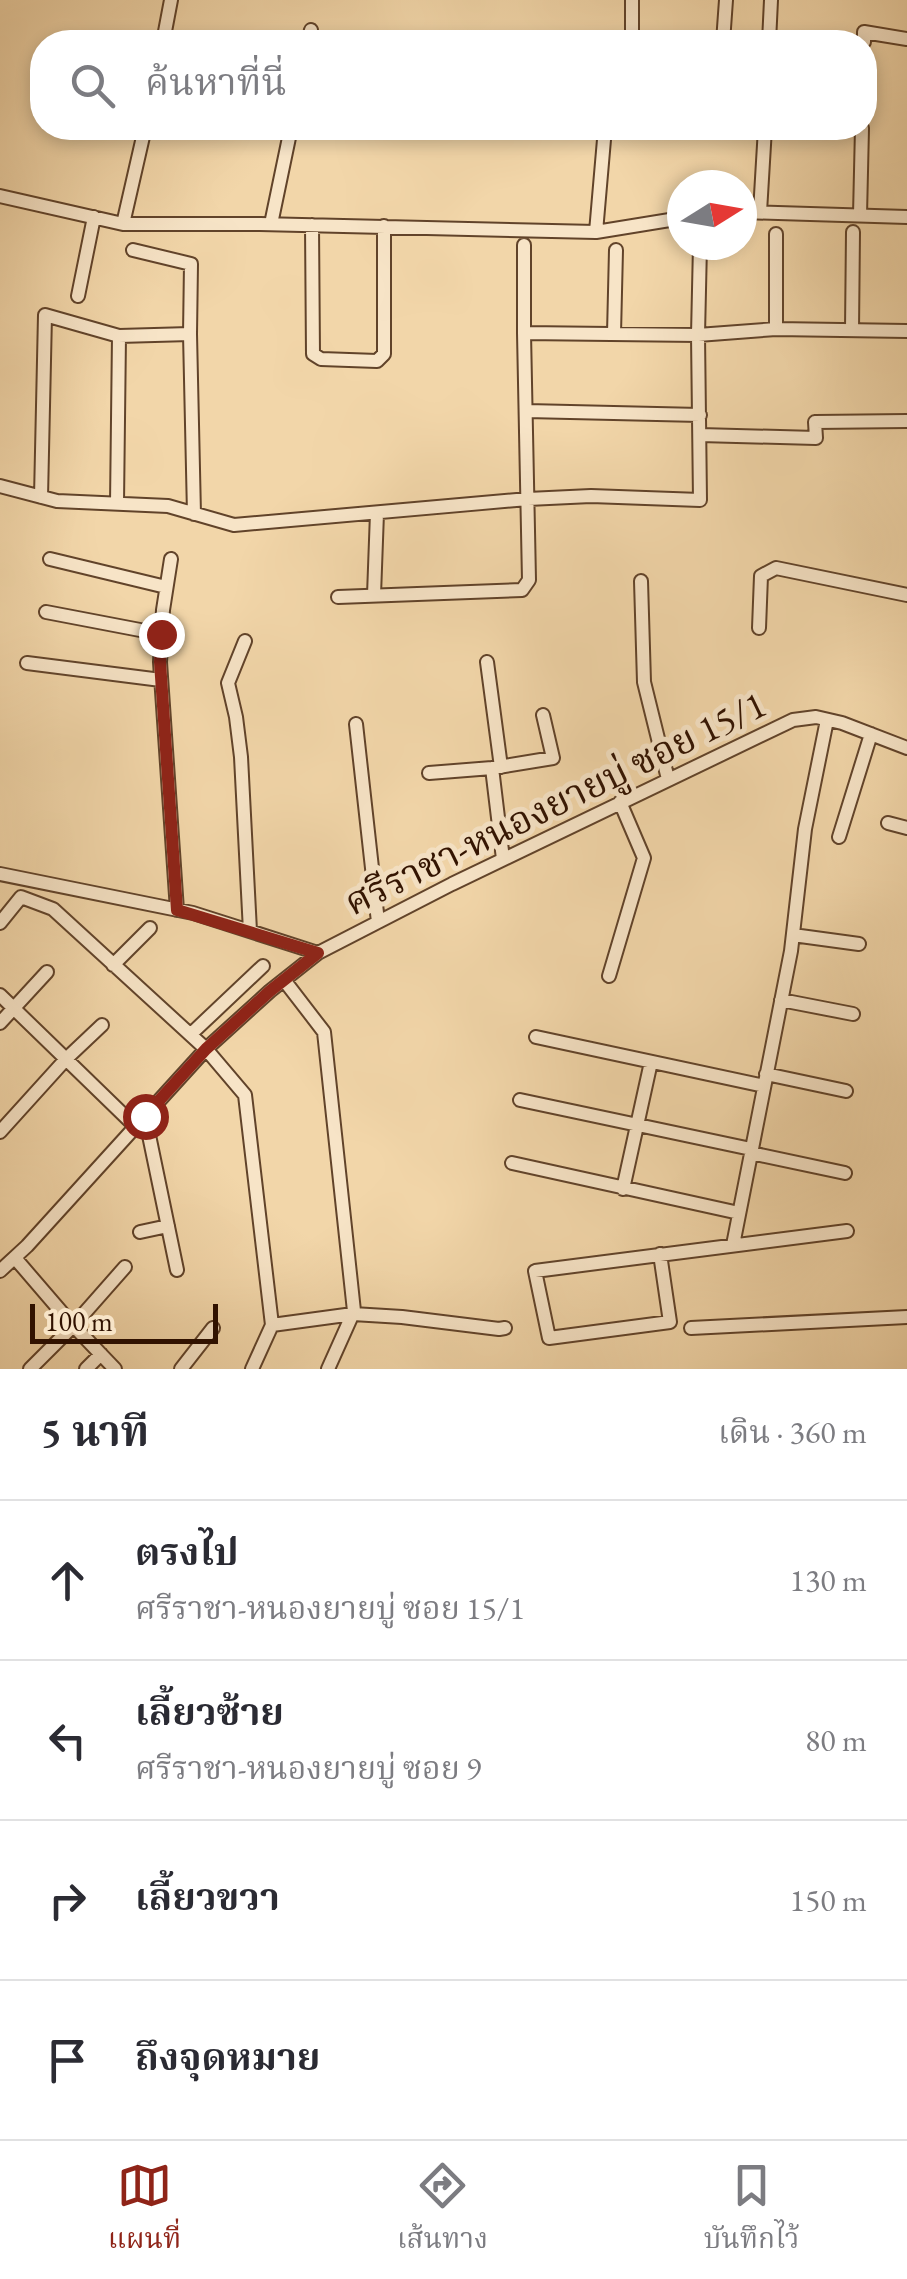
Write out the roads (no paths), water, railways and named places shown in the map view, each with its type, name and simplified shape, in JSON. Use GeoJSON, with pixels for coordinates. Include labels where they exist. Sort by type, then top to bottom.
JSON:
{"type":"FeatureCollection","features":[{"type":"Feature","properties":{"kind":"street"},"geometry":{"type":"LineString","coordinates":[[166,30],[172,0]]}},
{"type":"Feature","properties":{"kind":"street"},"geometry":{"type":"LineString","coordinates":[[632,0],[632,30]]}},
{"type":"Feature","properties":{"kind":"street"},"geometry":{"type":"LineString","coordinates":[[723,30],[726,0]]}},
{"type":"Feature","properties":{"kind":"street"},"geometry":{"type":"LineString","coordinates":[[770,30],[771,0]]}},
{"type":"Feature","properties":{"kind":"street"},"geometry":{"type":"LineString","coordinates":[[877,34],[907,39]]}},
{"type":"Feature","properties":{"kind":"street"},"geometry":{"type":"LineString","coordinates":[[123,224],[142,140]]}},
{"type":"Feature","properties":{"kind":"street"},"geometry":{"type":"LineString","coordinates":[[270,224],[288,140]]}},
{"type":"Feature","properties":{"kind":"street"},"geometry":{"type":"LineString","coordinates":[[596,232],[604,140]]}},
{"type":"Feature","properties":{"kind":"street"},"geometry":{"type":"LineString","coordinates":[[763,140],[760,212],[907,217]]}},
{"type":"Feature","properties":{"kind":"street"},"geometry":{"type":"LineString","coordinates":[[860,215],[862,140]]}},
{"type":"Feature","properties":{"kind":"street"},"geometry":{"type":"LineString","coordinates":[[0,196],[123,224],[596,232],[667,220]]}},
{"type":"Feature","properties":{"kind":"street"},"geometry":{"type":"LineString","coordinates":[[78,296],[94,216]]}},
{"type":"Feature","properties":{"kind":"street"},"geometry":{"type":"LineString","coordinates":[[312,225],[313,354],[321,359],[377,361],[384,354],[384,226]]}},
{"type":"Feature","properties":{"kind":"street"},"geometry":{"type":"LineString","coordinates":[[852,330],[853,232]]}},
{"type":"Feature","properties":{"kind":"street"},"geometry":{"type":"LineString","coordinates":[[776,234],[776,330]]}},
{"type":"Feature","properties":{"kind":"street"},"geometry":{"type":"LineString","coordinates":[[338,596],[522,590],[529,580],[524,245]]}},
{"type":"Feature","properties":{"kind":"street"},"geometry":{"type":"LineString","coordinates":[[133,250],[191,264],[194,514]]}},
{"type":"Feature","properties":{"kind":"street"},"geometry":{"type":"LineString","coordinates":[[614,334],[616,250]]}},
{"type":"Feature","properties":{"kind":"street"},"geometry":{"type":"LineString","coordinates":[[0,486],[57,501],[168,506],[234,525],[591,496],[700,500],[700,260]]}},
{"type":"Feature","properties":{"kind":"street"},"geometry":{"type":"LineString","coordinates":[[41,497],[45,315],[119,336],[190,334]]}},
{"type":"Feature","properties":{"kind":"street"},"geometry":{"type":"LineString","coordinates":[[524,333],[698,336],[776,330],[907,331]]}},
{"type":"Feature","properties":{"kind":"street"},"geometry":{"type":"LineString","coordinates":[[117,504],[119,336]]}},
{"type":"Feature","properties":{"kind":"street"},"geometry":{"type":"LineString","coordinates":[[526,412],[700,414]]}},
{"type":"Feature","properties":{"kind":"street"},"geometry":{"type":"LineString","coordinates":[[700,435],[816,438],[816,422],[907,421]]}},
{"type":"Feature","properties":{"kind":"street"},"geometry":{"type":"LineString","coordinates":[[374,595],[376,512]]}},
{"type":"Feature","properties":{"kind":"street"},"geometry":{"type":"LineString","coordinates":[[50,559],[166,588]]}},
{"type":"Feature","properties":{"kind":"street"},"geometry":{"type":"LineString","coordinates":[[171,559],[161,634],[161,680],[177,910]]}},
{"type":"Feature","properties":{"kind":"street"},"geometry":{"type":"LineString","coordinates":[[759,628],[761,576],[776,568],[907,595]]}},
{"type":"Feature","properties":{"kind":"street"},"geometry":{"type":"LineString","coordinates":[[641,581],[644,682],[668,779]]}},
{"type":"Feature","properties":{"kind":"street"},"geometry":{"type":"LineString","coordinates":[[46,612],[161,634]]}},
{"type":"Feature","properties":{"kind":"street"},"geometry":{"type":"LineString","coordinates":[[246,641],[228,684],[241,757],[250,931]]}},
{"type":"Feature","properties":{"kind":"street"},"geometry":{"type":"LineString","coordinates":[[27,662],[161,680]]}},
{"type":"Feature","properties":{"kind":"street"},"geometry":{"type":"LineString","coordinates":[[488,662],[503,859]]}},
{"type":"Feature","properties":{"kind":"street"},"geometry":{"type":"LineString","coordinates":[[429,773],[496,768],[553,758],[543,715]]}},
{"type":"Feature","properties":{"kind":"street","name":"ศรีราชา-หนองยายบู่ ซอย 15/1"},"geometry":{"type":"LineString","coordinates":[[0,1271],[206,1049],[318,953],[793,720],[816,717],[907,748]]}},
{"type":"Feature","properties":{"kind":"street"},"geometry":{"type":"LineString","coordinates":[[733,1245],[793,935],[805,828],[828,720]]}},
{"type":"Feature","properties":{"kind":"street"},"geometry":{"type":"LineString","coordinates":[[356,724],[378,922]]}},
{"type":"Feature","properties":{"kind":"street"},"geometry":{"type":"LineString","coordinates":[[839,837],[871,734]]}},
{"type":"Feature","properties":{"kind":"street"},"geometry":{"type":"LineString","coordinates":[[609,976],[644,858],[620,802]]}},
{"type":"Feature","properties":{"kind":"street"},"geometry":{"type":"LineString","coordinates":[[888,823],[907,828]]}},
{"type":"Feature","properties":{"kind":"street"},"geometry":{"type":"LineString","coordinates":[[0,874],[177,910],[318,953]]}},
{"type":"Feature","properties":{"kind":"street"},"geometry":{"type":"LineString","coordinates":[[0,923],[21,897],[53,909],[191,1034],[245,1094],[272,1325],[252,1369]]}},
{"type":"Feature","properties":{"kind":"street"},"geometry":{"type":"LineString","coordinates":[[113,966],[150,928]]}},
{"type":"Feature","properties":{"kind":"street"},"geometry":{"type":"LineString","coordinates":[[793,935],[859,944]]}},
{"type":"Feature","properties":{"kind":"street"},"geometry":{"type":"LineString","coordinates":[[191,1034],[263,966]]}},
{"type":"Feature","properties":{"kind":"street"},"geometry":{"type":"LineString","coordinates":[[0,1023],[47,972]]}},
{"type":"Feature","properties":{"kind":"street"},"geometry":{"type":"LineString","coordinates":[[284,980],[324,1032],[354,1311],[328,1369]]}},
{"type":"Feature","properties":{"kind":"street"},"geometry":{"type":"LineString","coordinates":[[0,996],[66,1059],[140,1121],[177,1270]]}},
{"type":"Feature","properties":{"kind":"street"},"geometry":{"type":"LineString","coordinates":[[781,1000],[853,1014]]}},
{"type":"Feature","properties":{"kind":"street"},"geometry":{"type":"LineString","coordinates":[[0,1132],[102,1024]]}},
{"type":"Feature","properties":{"kind":"street"},"geometry":{"type":"LineString","coordinates":[[536,1038],[651,1062],[846,1091]]}},
{"type":"Feature","properties":{"kind":"street"},"geometry":{"type":"LineString","coordinates":[[623,1188],[651,1062]]}},
{"type":"Feature","properties":{"kind":"street"},"geometry":{"type":"LineString","coordinates":[[520,1100],[845,1173]]}},
{"type":"Feature","properties":{"kind":"street"},"geometry":{"type":"LineString","coordinates":[[512,1163],[739,1213]]}},
{"type":"Feature","properties":{"kind":"street"},"geometry":{"type":"LineString","coordinates":[[140,1232],[168,1226]]}},
{"type":"Feature","properties":{"kind":"street"},"geometry":{"type":"LineString","coordinates":[[660,1254],[670,1322],[549,1338],[539,1322],[535,1271],[660,1254],[847,1231]]}},
{"type":"Feature","properties":{"kind":"street"},"geometry":{"type":"LineString","coordinates":[[14,1258],[116,1369]]}},
{"type":"Feature","properties":{"kind":"street"},"geometry":{"type":"LineString","coordinates":[[30,1369],[125,1267]]}},
{"type":"Feature","properties":{"kind":"street"},"geometry":{"type":"LineString","coordinates":[[272,1325],[352,1314],[504,1328]]}},
{"type":"Feature","properties":{"kind":"street"},"geometry":{"type":"LineString","coordinates":[[690,1328],[907,1318]]}},
{"type":"Feature","properties":{"kind":"street"},"geometry":{"type":"LineString","coordinates":[[182,1369],[213,1328]]}},
{"type":"Feature","properties":{"kind":"street"},"geometry":{"type":"LineString","coordinates":[[86,1369],[101,1354]]}}]}
